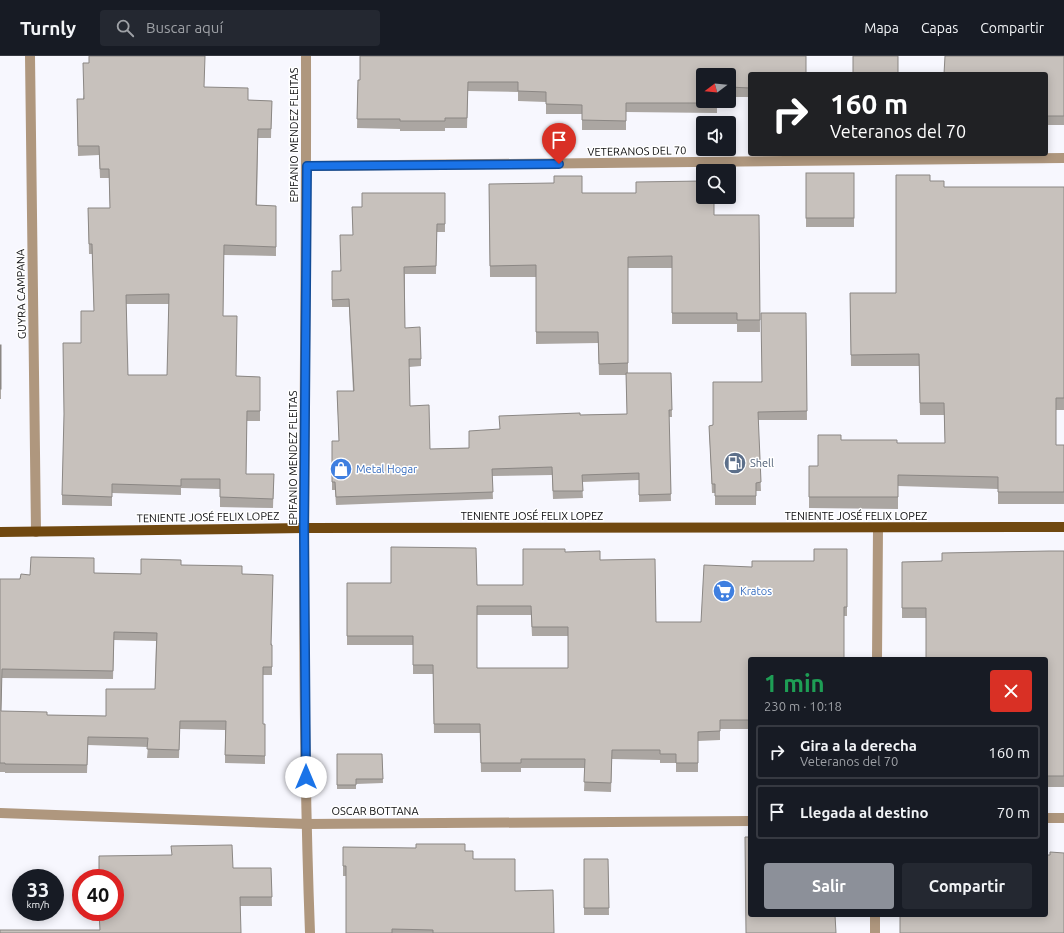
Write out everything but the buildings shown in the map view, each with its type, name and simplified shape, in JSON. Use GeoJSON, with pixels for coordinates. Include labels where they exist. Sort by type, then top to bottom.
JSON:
{"type":"FeatureCollection","features":[{"type":"Feature","properties":{"kind":"main road","name":"TENIENTE JOSÉ FELIX LOPEZ"},"geometry":{"type":"LineString","coordinates":[[0,532],[304,528],[1064,528]]}},
{"type":"Feature","properties":{"kind":"street","name":"GUYRA CAMPANA"},"geometry":{"type":"LineString","coordinates":[[30,56],[36,532]]}},
{"type":"Feature","properties":{"kind":"street","name":"EPIFANIO MENDEZ FLEITAS"},"geometry":{"type":"LineString","coordinates":[[306,56],[307,166],[304,528],[306,824],[310,933]]}},
{"type":"Feature","properties":{"kind":"street","name":"VETERANOS DEL 70"},"geometry":{"type":"LineString","coordinates":[[307,166],[1064,158]]}},
{"type":"Feature","properties":{"kind":"street"},"geometry":{"type":"LineString","coordinates":[[877,657],[878,528]]}},
{"type":"Feature","properties":{"kind":"street","name":"OSCAR BOTTANA"},"geometry":{"type":"LineString","coordinates":[[0,813],[306,824],[748,821]]}},
{"type":"Feature","properties":{"kind":"street"},"geometry":{"type":"LineString","coordinates":[[1048,818],[1064,818]]}},
{"type":"Feature","properties":{"kind":"street"},"geometry":{"type":"LineString","coordinates":[[875,917],[875,933]]}},
{"type":"Feature","properties":{"kind":"place","name":"Shell"},"geometry":{"type":"Point","coordinates":[735,463]}},
{"type":"Feature","properties":{"kind":"place","name":"Metal Hogar"},"geometry":{"type":"Point","coordinates":[341,469]}},
{"type":"Feature","properties":{"kind":"place","name":"Kratos"},"geometry":{"type":"Point","coordinates":[724,591]}},
{"type":"Feature","properties":{"kind":"route"},"geometry":{"type":"LineString","coordinates":[[306,777],[304,528],[307,166],[559,164]]}}]}
